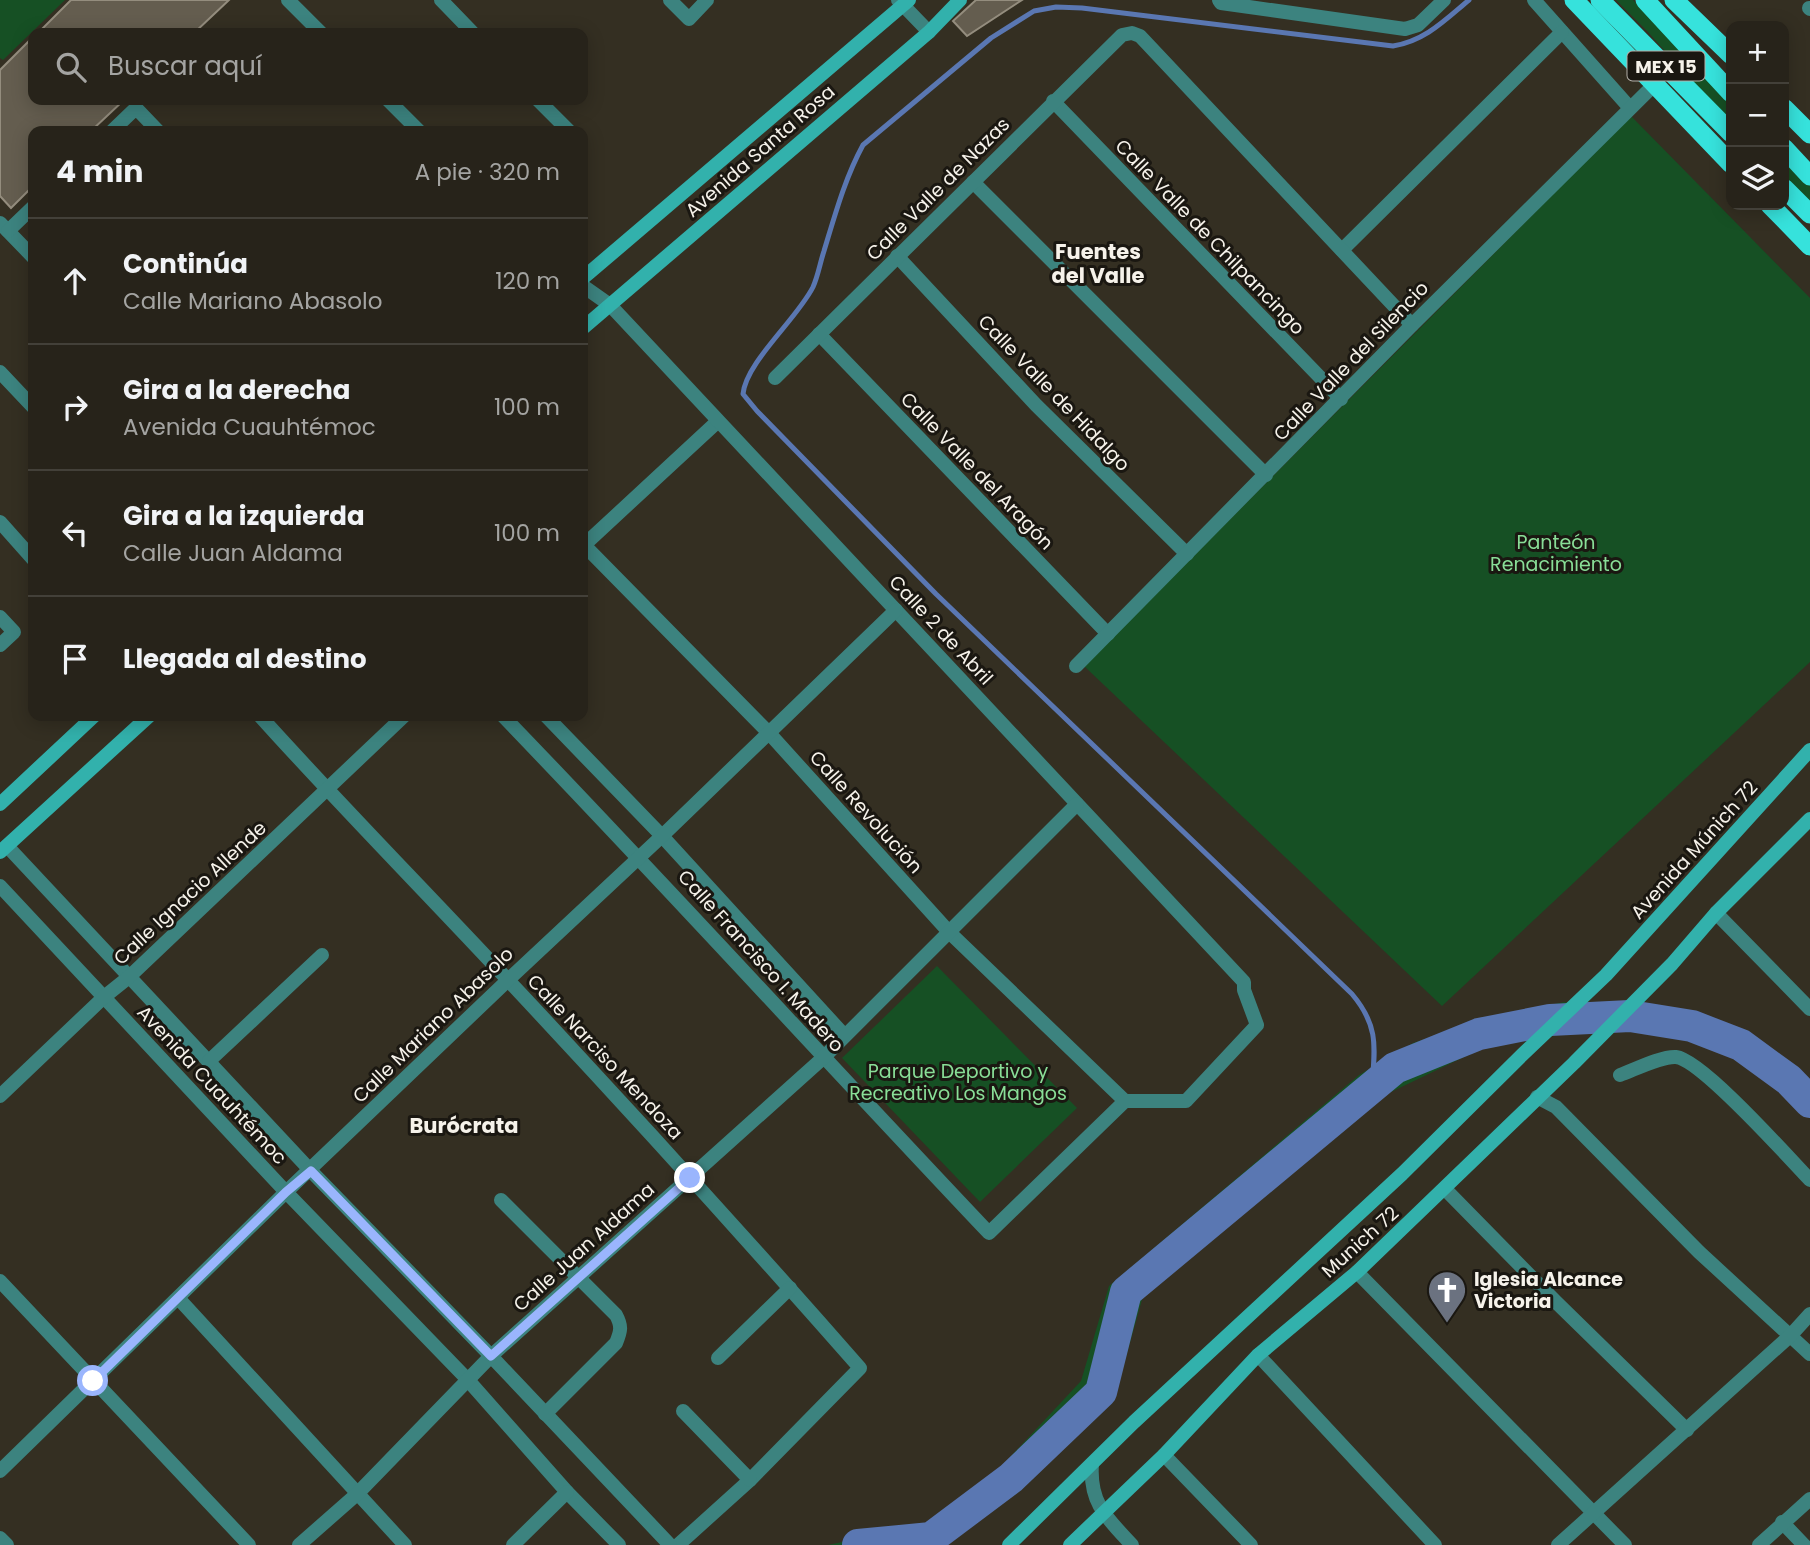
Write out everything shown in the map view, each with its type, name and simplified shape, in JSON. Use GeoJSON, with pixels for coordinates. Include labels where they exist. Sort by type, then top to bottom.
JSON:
{"type":"FeatureCollection","features":[{"type":"Feature","properties":{"kind":"highway"},"geometry":{"type":"LineString","coordinates":[[1574,0],[1726,159]]}},
{"type":"Feature","properties":{"kind":"highway","name":"MEX 15"},"geometry":{"type":"LineString","coordinates":[[1600,0],[1726,128]]}},
{"type":"Feature","properties":{"kind":"highway","name":"MEX 15"},"geometry":{"type":"LineString","coordinates":[[1645,0],[1726,88]]}},
{"type":"Feature","properties":{"kind":"highway"},"geometry":{"type":"LineString","coordinates":[[1674,0],[1726,50]]}},
{"type":"Feature","properties":{"kind":"highway"},"geometry":{"type":"LineString","coordinates":[[1789,113],[1810,134]]}},
{"type":"Feature","properties":{"kind":"highway"},"geometry":{"type":"LineString","coordinates":[[1789,153],[1810,176]]}},
{"type":"Feature","properties":{"kind":"highway"},"geometry":{"type":"LineString","coordinates":[[1789,193],[1804,209]]}},
{"type":"Feature","properties":{"kind":"highway"},"geometry":{"type":"LineString","coordinates":[[1775,210],[1810,246]]}},
{"type":"Feature","properties":{"kind":"main road","name":"Avenida Santa Rosa"},"geometry":{"type":"LineString","coordinates":[[588,324],[929,32],[960,0]]}},
{"type":"Feature","properties":{"kind":"main road","name":"Avenida Santa Rosa"},"geometry":{"type":"LineString","coordinates":[[588,274],[904,2]]}},
{"type":"Feature","properties":{"kind":"main road"},"geometry":{"type":"LineString","coordinates":[[0,804],[89,721]]}},
{"type":"Feature","properties":{"kind":"main road"},"geometry":{"type":"LineString","coordinates":[[3,849],[144,721]]}},
{"type":"Feature","properties":{"kind":"main road","name":"Avenida Múnich 72"},"geometry":{"type":"LineString","coordinates":[[1606,975],[1810,750]]}},
{"type":"Feature","properties":{"kind":"main road"},"geometry":{"type":"LineString","coordinates":[[1716,913],[1808,823]]}},
{"type":"Feature","properties":{"kind":"main road","name":"Munich 72"},"geometry":{"type":"LineString","coordinates":[[1070,1545],[1164,1455],[1258,1355],[1357,1272],[1574,1063],[1672,964],[1716,913]]}},
{"type":"Feature","properties":{"kind":"main road","name":"Munich 72"},"geometry":{"type":"LineString","coordinates":[[1009,1545],[1091,1464],[1402,1174],[1606,975]]}},
{"type":"Feature","properties":{"kind":"street"},"geometry":{"type":"LineString","coordinates":[[288,0],[316,28]]}},
{"type":"Feature","properties":{"kind":"street"},"geometry":{"type":"LineString","coordinates":[[441,0],[469,28]]}},
{"type":"Feature","properties":{"kind":"street"},"geometry":{"type":"LineString","coordinates":[[670,0],[688,19],[707,0]]}},
{"type":"Feature","properties":{"kind":"street"},"geometry":{"type":"LineString","coordinates":[[1219,0],[1222,3],[1405,29],[1418,26],[1444,0]]}},
{"type":"Feature","properties":{"kind":"street"},"geometry":{"type":"LineString","coordinates":[[1534,0],[1630,108]]}},
{"type":"Feature","properties":{"kind":"street"},"geometry":{"type":"LineString","coordinates":[[904,2],[929,32]]}},
{"type":"Feature","properties":{"kind":"street"},"geometry":{"type":"LineString","coordinates":[[1412,325],[1342,250],[1562,32]]}},
{"type":"Feature","properties":{"kind":"street","name":"Calle Valle de Nazas"},"geometry":{"type":"LineString","coordinates":[[775,378],[1122,35],[1132,33],[1140,36],[1266,173],[1342,250]]}},
{"type":"Feature","properties":{"kind":"street","name":"Calle Valle del Silencio"},"geometry":{"type":"LineString","coordinates":[[1076,666],[1412,325],[1655,84]]}},
{"type":"Feature","properties":{"kind":"street","name":"Calle Valle de Chilpancingo"},"geometry":{"type":"LineString","coordinates":[[1053,101],[1341,399]]}},
{"type":"Feature","properties":{"kind":"street"},"geometry":{"type":"LineString","coordinates":[[393,105],[414,126]]}},
{"type":"Feature","properties":{"kind":"street"},"geometry":{"type":"LineString","coordinates":[[543,105],[564,126]]}},
{"type":"Feature","properties":{"kind":"street"},"geometry":{"type":"LineString","coordinates":[[117,126],[136,108],[153,126]]}},
{"type":"Feature","properties":{"kind":"street"},"geometry":{"type":"LineString","coordinates":[[973,182],[1266,475]]}},
{"type":"Feature","properties":{"kind":"street"},"geometry":{"type":"LineString","coordinates":[[28,210],[4,227],[28,252]]}},
{"type":"Feature","properties":{"kind":"street","name":"Calle Valle de Hidalgo"},"geometry":{"type":"LineString","coordinates":[[897,256],[1036,405],[1187,554]]}},
{"type":"Feature","properties":{"kind":"street","name":"Calle 2 de Abril"},"geometry":{"type":"LineString","coordinates":[[588,290],[610,305],[1244,982],[1244,990],[1257,1025],[1186,1101],[1125,1101]]}},
{"type":"Feature","properties":{"kind":"street","name":"Calle Valle del Aragón"},"geometry":{"type":"LineString","coordinates":[[819,334],[1108,634]]}},
{"type":"Feature","properties":{"kind":"street"},"geometry":{"type":"LineString","coordinates":[[0,372],[28,402]]}},
{"type":"Feature","properties":{"kind":"street"},"geometry":{"type":"LineString","coordinates":[[588,540],[717,422]]}},
{"type":"Feature","properties":{"kind":"street"},"geometry":{"type":"LineString","coordinates":[[0,522],[28,553]]}},
{"type":"Feature","properties":{"kind":"street","name":"Calle Revolución"},"geometry":{"type":"LineString","coordinates":[[588,550],[769,733],[949,932],[1125,1101]]}},
{"type":"Feature","properties":{"kind":"street","name":"Calle Mariano Abasolo"},"geometry":{"type":"LineString","coordinates":[[0,1471],[286,1192],[896,610]]}},
{"type":"Feature","properties":{"kind":"street"},"geometry":{"type":"LineString","coordinates":[[0,617],[14,632],[0,645]]}},
{"type":"Feature","properties":{"kind":"street","name":"Calle Narciso Mendoza"},"geometry":{"type":"LineString","coordinates":[[264,721],[327,791],[508,980],[860,1368],[750,1480]]}},
{"type":"Feature","properties":{"kind":"street","name":"Calle Ignacio Allende"},"geometry":{"type":"LineString","coordinates":[[0,1096],[399,721]]}},
{"type":"Feature","properties":{"kind":"street","name":"Calle Francisco I. Madero"},"geometry":{"type":"LineString","coordinates":[[508,721],[639,857],[823,1058],[989,1233],[1125,1101]]}},
{"type":"Feature","properties":{"kind":"street","name":"Calle Francisco I. Madero"},"geometry":{"type":"LineString","coordinates":[[551,721],[662,836],[844,1035]]}},
{"type":"Feature","properties":{"kind":"street","name":"Calle Juan Aldama"},"geometry":{"type":"LineString","coordinates":[[299,1545],[357,1494],[491,1356],[823,1058],[1077,803]]}},
{"type":"Feature","properties":{"kind":"street","name":"Avenida Cuauhtémoc"},"geometry":{"type":"LineString","coordinates":[[3,849],[129,977],[670,1545]]}},
{"type":"Feature","properties":{"kind":"street","name":"Avenida Cuauhtémoc"},"geometry":{"type":"LineString","coordinates":[[0,886],[286,1192],[467,1380],[566,1492],[619,1545]]}},
{"type":"Feature","properties":{"kind":"street"},"geometry":{"type":"LineString","coordinates":[[1716,913],[1810,1009]]}},
{"type":"Feature","properties":{"kind":"street"},"geometry":{"type":"LineString","coordinates":[[209,1061],[322,955]]}},
{"type":"Feature","properties":{"kind":"street"},"geometry":{"type":"LineString","coordinates":[[1620,1075],[1667,1058],[1685,1060],[1735,1101],[1810,1180]]}},
{"type":"Feature","properties":{"kind":"street"},"geometry":{"type":"LineString","coordinates":[[1537,1097],[1556,1107],[1699,1252],[1810,1354]]}},
{"type":"Feature","properties":{"kind":"street"},"geometry":{"type":"LineString","coordinates":[[1445,1189],[1686,1430]]}},
{"type":"Feature","properties":{"kind":"street"},"geometry":{"type":"LineString","coordinates":[[501,1200],[616,1315],[621,1324],[621,1333],[616,1343],[545,1414]]}},
{"type":"Feature","properties":{"kind":"street"},"geometry":{"type":"LineString","coordinates":[[1357,1272],[1625,1545]]}},
{"type":"Feature","properties":{"kind":"street"},"geometry":{"type":"LineString","coordinates":[[0,1281],[249,1545]]}},
{"type":"Feature","properties":{"kind":"street"},"geometry":{"type":"LineString","coordinates":[[718,1357],[790,1288]]}},
{"type":"Feature","properties":{"kind":"street"},"geometry":{"type":"LineString","coordinates":[[179,1299],[405,1545]]}},
{"type":"Feature","properties":{"kind":"street"},"geometry":{"type":"LineString","coordinates":[[1558,1545],[1791,1335],[1810,1314]]}},
{"type":"Feature","properties":{"kind":"street"},"geometry":{"type":"LineString","coordinates":[[1258,1355],[1435,1545]]}},
{"type":"Feature","properties":{"kind":"street"},"geometry":{"type":"LineString","coordinates":[[678,1545],[750,1480],[683,1411]]}},
{"type":"Feature","properties":{"kind":"street"},"geometry":{"type":"LineString","coordinates":[[1164,1455],[1251,1545]]}},
{"type":"Feature","properties":{"kind":"street"},"geometry":{"type":"LineString","coordinates":[[1091,1464],[1091,1487],[1104,1515],[1132,1545]]}},
{"type":"Feature","properties":{"kind":"street"},"geometry":{"type":"LineString","coordinates":[[513,1545],[566,1492]]}},
{"type":"Feature","properties":{"kind":"street"},"geometry":{"type":"LineString","coordinates":[[1759,1545],[1810,1499]]}},
{"type":"Feature","properties":{"kind":"street"},"geometry":{"type":"LineString","coordinates":[[1782,1522],[1804,1545]]}},
{"type":"Feature","properties":{"kind":"street"},"geometry":{"type":"LineString","coordinates":[[0,1538],[7,1545]]}},
{"type":"Feature","properties":{"kind":"green space"},"geometry":{"type":"Polygon","coordinates":[[[0,0],[65,0],[36,28],[28,28],[28,36],[3,60],[0,58],[0,0]]]}},
{"type":"Feature","properties":{"kind":"green space"},"geometry":{"type":"Polygon","coordinates":[[[1616,0],[1633,0],[1726,95],[1726,120],[1616,0]]]}},
{"type":"Feature","properties":{"kind":"green space","name":"Panteón Renacimiento"},"geometry":{"type":"Polygon","coordinates":[[[1631,116],[1810,298],[1810,662],[1442,1006],[1084,666],[1631,116]]]}},
{"type":"Feature","properties":{"kind":"green space"},"geometry":{"type":"Polygon","coordinates":[[[1789,158],[1810,180],[1810,206],[1789,184],[1789,158]]]}},
{"type":"Feature","properties":{"kind":"green space","name":"Parque Deportivo y Recreativo Los Mangos"},"geometry":{"type":"Polygon","coordinates":[[[937,966],[1077,1108],[980,1202],[842,1058],[937,966]]]}},
{"type":"Feature","properties":{"kind":"green space"},"geometry":{"type":"Polygon","coordinates":[[[1564,1002],[1630,1016],[1560,1035],[1489,1045],[1389,1093],[1143,1296],[1114,1400],[1021,1490],[946,1545],[828,1545],[925,1524],[998,1470],[1081,1381],[1109,1286],[1359,1075],[1413,1043],[1489,1018],[1564,1002]]]}},
{"type":"Feature","properties":{"kind":"building"},"geometry":{"type":"Polygon","coordinates":[[[71,0],[229,0],[199,28],[43,28],[71,0]]]}},
{"type":"Feature","properties":{"kind":"building"},"geometry":{"type":"Polygon","coordinates":[[[976,0],[1022,0],[967,36],[953,21],[976,0]]]}},
{"type":"Feature","properties":{"kind":"building"},"geometry":{"type":"Polygon","coordinates":[[[28,42],[28,105],[119,105],[96,126],[28,126],[28,191],[11,208],[0,196],[0,70],[28,42]]]}},
{"type":"Feature","properties":{"kind":"waterway"},"geometry":{"type":"LineString","coordinates":[[1372,1086],[1374,1048],[1371,1027],[1352,994],[936,594],[743,394],[753,368],[813,287],[841,197],[863,145],[991,38],[1034,11],[1056,7],[1082,8],[1393,46],[1425,35],[1469,0]]}},
{"type":"Feature","properties":{"kind":"waterway"},"geometry":{"type":"LineString","coordinates":[[858,1545],[931,1538],[1011,1478],[1101,1392],[1126,1292],[1395,1068],[1479,1034],[1550,1020],[1630,1016],[1692,1026],[1741,1045],[1789,1080],[1810,1102]]}},
{"type":"Feature","properties":{"kind":"place","name":"Iglesia Alcance Victoria"},"geometry":{"type":"Point","coordinates":[1447,1324]}},
{"type":"Feature","properties":{"kind":"district","name":"Fuentes del Valle"},"geometry":{"type":"Point","coordinates":[1098,263]}},
{"type":"Feature","properties":{"kind":"district","name":"Burócrata"},"geometry":{"type":"Point","coordinates":[464,1125]}},
{"type":"Feature","properties":{"kind":"route"},"geometry":{"type":"LineString","coordinates":[[93,1381],[286,1192],[311,1171],[491,1356],[690,1178]]}}]}
